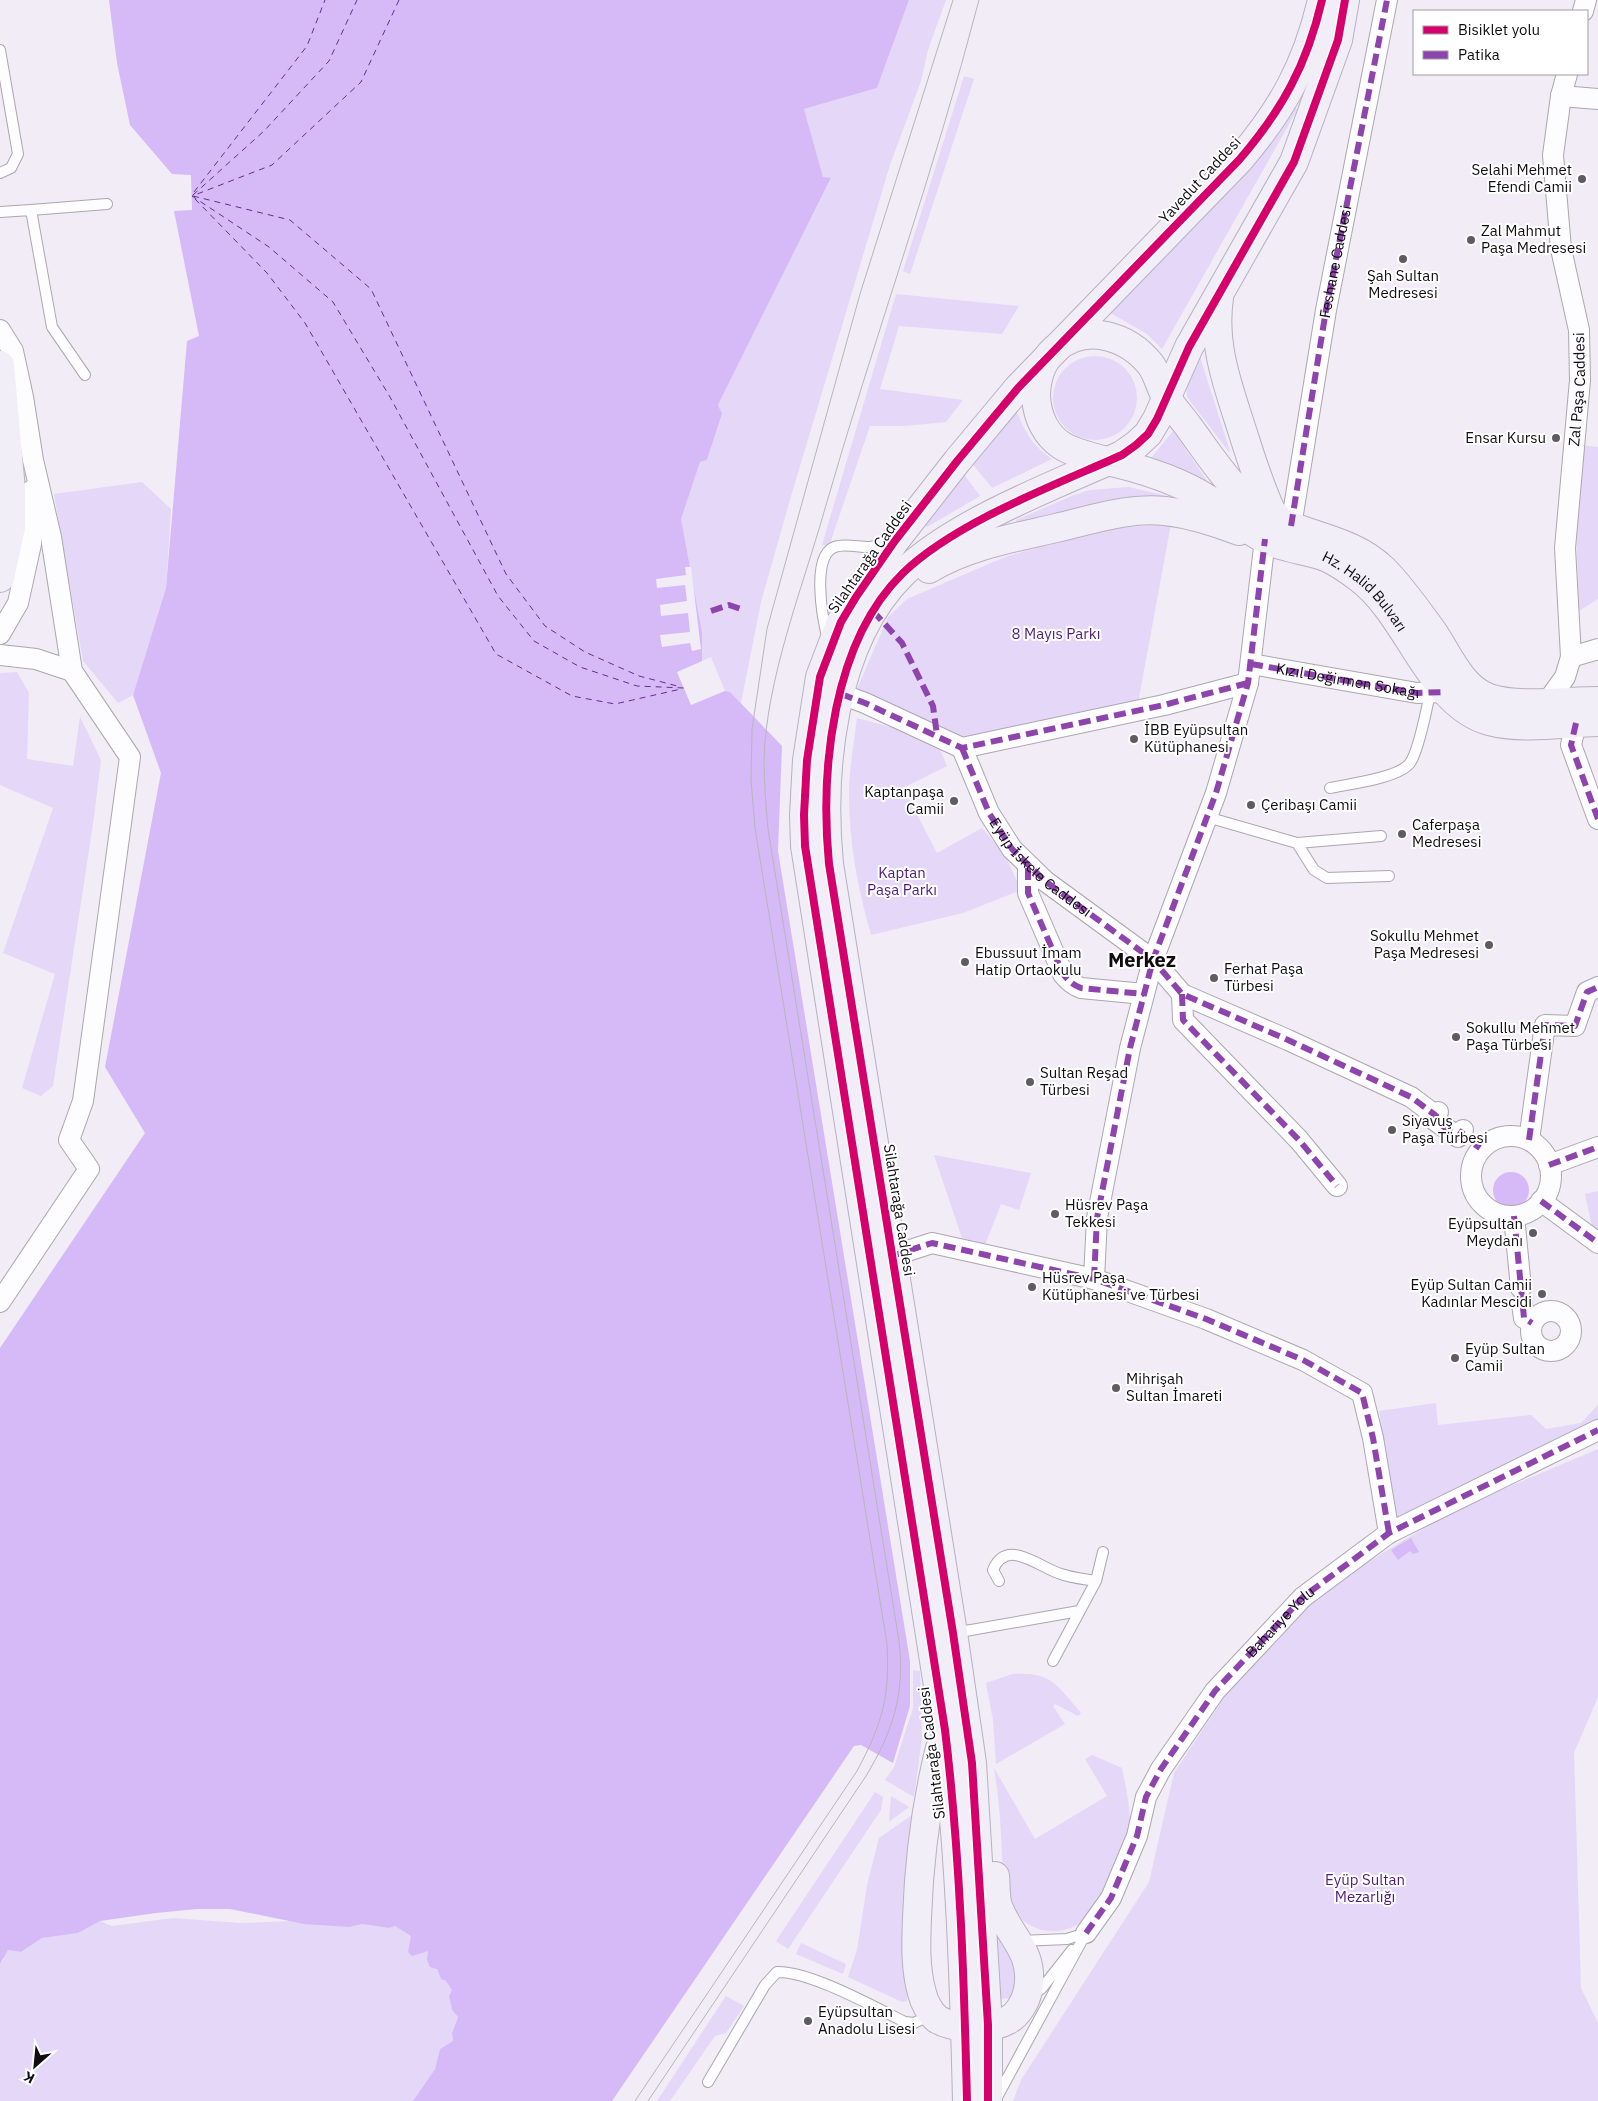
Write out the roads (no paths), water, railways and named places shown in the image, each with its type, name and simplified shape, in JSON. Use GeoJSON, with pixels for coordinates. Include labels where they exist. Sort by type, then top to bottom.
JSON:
{"type":"FeatureCollection","features":[{"type":"Feature","properties":{"kind":"main road","name":"Yavedut Caddesi"},"geometry":{"type":"LineString","coordinates":[[1053,351],[1158,245],[1259,136],[1276,113],[1299,72],[1316,26],[1322,0]]}},
{"type":"Feature","properties":{"kind":"main road"},"geometry":{"type":"LineString","coordinates":[[1165,396],[1156,372],[1140,351],[1115,337],[1081,336],[1053,351],[1037,381],[1036,401],[1047,432],[1062,446],[1079,454],[1108,461],[1136,445],[1148,434],[1157,419],[1165,396],[1220,292],[1294,162],[1338,40],[1345,0]]}},
{"type":"Feature","properties":{"kind":"main road"},"geometry":{"type":"LineString","coordinates":[[1220,292],[1217,334],[1225,378],[1256,477],[1272,513],[1289,526]]}},
{"type":"Feature","properties":{"kind":"main road","name":"Silahtarağa Caddesi"},"geometry":{"type":"LineString","coordinates":[[988,2101],[976,2026],[945,1730],[806,846],[804,815],[807,760],[820,677],[830,645],[840,622],[894,542],[958,460],[1053,351]]}},
{"type":"Feature","properties":{"kind":"main road"},"geometry":{"type":"LineString","coordinates":[[0,365],[4,387],[11,509],[10,527],[0,578]]}},
{"type":"Feature","properties":{"kind":"main road","name":"Hz. Halid Bulvarı"},"geometry":{"type":"LineString","coordinates":[[1165,396],[1240,494],[1267,514],[1289,526],[1348,546],[1380,566],[1405,593],[1462,678],[1479,692],[1489,698],[1506,701],[1598,701]]}},
{"type":"Feature","properties":{"kind":"main road","name":"Silahtarağa Caddesi"},"geometry":{"type":"LineString","coordinates":[[967,2101],[976,2026],[976,1810],[972,1763],[953,1633],[826,839],[830,758],[841,694],[853,650],[884,596],[904,572],[955,535],[1020,500],[1108,461]]}},
{"type":"Feature","properties":{"kind":"main road","name":"Hz. Halid Bulvarı"},"geometry":{"type":"LineString","coordinates":[[1108,461],[1162,477],[1188,488],[1211,501],[1264,539],[1329,559],[1362,580],[1409,638],[1437,693],[1474,715],[1491,721],[1514,725],[1587,722]]}},
{"type":"Feature","properties":{"kind":"main road"},"geometry":{"type":"LineString","coordinates":[[884,596],[957,555],[1018,537],[1135,511],[1165,511],[1198,518],[1264,539]]}},
{"type":"Feature","properties":{"kind":"main road"},"geometry":{"type":"LineString","coordinates":[[945,1730],[924,1824],[918,1888],[916,1959],[922,1994],[932,2014],[949,2024],[976,2026],[1006,2022],[1025,2000],[1028,1989],[1026,1954],[998,1905],[991,1845],[976,1810]]}},
{"type":"Feature","properties":{"kind":"street","name":"Feshane Caddesi"},"geometry":{"type":"LineString","coordinates":[[1289,526],[1326,310],[1387,0]]}},
{"type":"Feature","properties":{"kind":"street","name":"Zal Paşa Caddesi"},"geometry":{"type":"LineString","coordinates":[[1547,702],[1565,677],[1571,657],[1565,548],[1580,380],[1579,330],[1561,249],[1554,189],[1553,155],[1561,96],[1567,75]]}},
{"type":"Feature","properties":{"kind":"street"},"geometry":{"type":"LineString","coordinates":[[1561,96],[1598,99]]}},
{"type":"Feature","properties":{"kind":"street"},"geometry":{"type":"LineString","coordinates":[[0,330],[13,352],[33,460],[51,538],[72,671],[130,757],[83,1101],[69,1140],[89,1169],[0,1302]]}},
{"type":"Feature","properties":{"kind":"street"},"geometry":{"type":"LineString","coordinates":[[0,634],[18,603],[31,544],[33,460]]}},
{"type":"Feature","properties":{"kind":"street"},"geometry":{"type":"LineString","coordinates":[[1094,1279],[1097,1218],[1130,1048],[1153,960],[1207,817],[1250,674],[1264,539]]}},
{"type":"Feature","properties":{"kind":"street"},"geometry":{"type":"LineString","coordinates":[[1571,657],[1598,649]]}},
{"type":"Feature","properties":{"kind":"street"},"geometry":{"type":"LineString","coordinates":[[0,655],[36,659],[72,671]]}},
{"type":"Feature","properties":{"kind":"street"},"geometry":{"type":"LineString","coordinates":[[841,694],[865,703],[962,748],[1164,705],[1250,674]]}},
{"type":"Feature","properties":{"kind":"street","name":"Kızıl Değirmen Sokağı"},"geometry":{"type":"LineString","coordinates":[[1250,674],[1351,683],[1418,694],[1437,693]]}},
{"type":"Feature","properties":{"kind":"street"},"geometry":{"type":"LineString","coordinates":[[1587,722],[1572,746],[1598,819]]}},
{"type":"Feature","properties":{"kind":"street","name":"Eyüp İskele Caddesi"},"geometry":{"type":"LineString","coordinates":[[962,748],[989,812],[1012,849],[1028,868],[1153,960],[1182,994]]}},
{"type":"Feature","properties":{"kind":"street"},"geometry":{"type":"LineString","coordinates":[[1028,868],[1028,893],[1067,980],[1081,988],[1144,994]]}},
{"type":"Feature","properties":{"kind":"street"},"geometry":{"type":"LineString","coordinates":[[1529,1140],[1545,1025],[1575,1026],[1587,992],[1598,987]]}},
{"type":"Feature","properties":{"kind":"street"},"geometry":{"type":"LineString","coordinates":[[1337,1186],[1299,1140],[1183,1020],[1182,994],[1288,1040],[1411,1097],[1435,1115],[1458,1137],[1462,1132],[1480,1148]]}},
{"type":"Feature","properties":{"kind":"street"},"geometry":{"type":"LineString","coordinates":[[1504,1136],[1517,1136],[1529,1140],[1540,1147],[1549,1165],[1550,1184],[1541,1201],[1527,1213],[1514,1216],[1500,1215],[1488,1209],[1478,1199],[1472,1187],[1470,1174],[1473,1160],[1480,1148],[1491,1140],[1504,1136]]}},
{"type":"Feature","properties":{"kind":"street"},"geometry":{"type":"LineString","coordinates":[[1549,1165],[1598,1147]]}},
{"type":"Feature","properties":{"kind":"street"},"geometry":{"type":"LineString","coordinates":[[1541,1201],[1598,1242]]}},
{"type":"Feature","properties":{"kind":"street"},"geometry":{"type":"LineString","coordinates":[[1514,1216],[1524,1318],[1532,1323]]}},
{"type":"Feature","properties":{"kind":"street"},"geometry":{"type":"LineString","coordinates":[[892,1256],[932,1243],[1094,1279],[1206,1319],[1295,1356],[1362,1393],[1373,1438],[1389,1533]]}},
{"type":"Feature","properties":{"kind":"street","name":"Bahariye Yolu"},"geometry":{"type":"LineString","coordinates":[[1086,1933],[1111,1898],[1137,1836],[1146,1797],[1160,1769],[1215,1691],[1303,1597],[1389,1533],[1598,1430]]}},
{"type":"Feature","properties":{"kind":"lane"},"geometry":{"type":"LineString","coordinates":[[0,50],[18,154],[11,168],[0,173]]}},
{"type":"Feature","properties":{"kind":"lane"},"geometry":{"type":"LineString","coordinates":[[0,212],[107,204]]}},
{"type":"Feature","properties":{"kind":"lane"},"geometry":{"type":"LineString","coordinates":[[31,210],[52,327],[85,375]]}},
{"type":"Feature","properties":{"kind":"lane"},"geometry":{"type":"LineString","coordinates":[[830,645],[823,620],[820,580],[827,552],[836,546],[870,547],[894,542]]}},
{"type":"Feature","properties":{"kind":"lane"},"geometry":{"type":"LineString","coordinates":[[1330,788],[1395,774],[1410,764],[1425,719],[1437,693]]}},
{"type":"Feature","properties":{"kind":"lane"},"geometry":{"type":"LineString","coordinates":[[1207,817],[1297,844],[1381,836]]}},
{"type":"Feature","properties":{"kind":"lane"},"geometry":{"type":"LineString","coordinates":[[1297,844],[1314,870],[1327,878],[1389,876]]}},
{"type":"Feature","properties":{"kind":"lane"},"geometry":{"type":"LineString","coordinates":[[1053,1661],[1096,1581],[1102,1552]]}},
{"type":"Feature","properties":{"kind":"lane"},"geometry":{"type":"LineString","coordinates":[[999,1581],[993,1570],[996,1562],[1007,1556],[1029,1557],[1060,1574],[1096,1581]]}},
{"type":"Feature","properties":{"kind":"lane"},"geometry":{"type":"LineString","coordinates":[[953,1633],[1079,1611]]}},
{"type":"Feature","properties":{"kind":"lane"},"geometry":{"type":"LineString","coordinates":[[1019,1941],[1066,1939],[1086,1933]]}},
{"type":"Feature","properties":{"kind":"lane"},"geometry":{"type":"LineString","coordinates":[[1025,2000],[1042,1988],[1086,1933]]}},
{"type":"Feature","properties":{"kind":"lane"},"geometry":{"type":"LineString","coordinates":[[994,2101],[1086,1933]]}},
{"type":"Feature","properties":{"kind":"lane"},"geometry":{"type":"LineString","coordinates":[[708,2082],[765,1985],[777,1972],[794,1974],[836,1989],[904,2022],[914,2023],[932,2014]]}},
{"type":"Feature","properties":{"kind":"tram line"},"geometry":{"type":"LineString","coordinates":[[635,2101],[857,1771],[873,1739],[885,1696],[888,1663],[887,1644],[755,828],[751,780],[752,729],[767,629],[860,294],[953,0]]}},
{"type":"Feature","properties":{"kind":"tram line"},"geometry":{"type":"LineString","coordinates":[[648,2101],[866,1776],[890,1728],[898,1696],[900,1679],[899,1641],[768,829],[764,760],[771,698],[786,635],[943,129],[979,0]]}},
{"type":"Feature","properties":{"kind":"place","name":"Selahi Mehmet Efendi Camii"},"geometry":{"type":"Point","coordinates":[1582,179]}},
{"type":"Feature","properties":{"kind":"place","name":"Zal Mahmut Paşa Medresesi"},"geometry":{"type":"Point","coordinates":[1471,240]}},
{"type":"Feature","properties":{"kind":"place","name":"Şah Sultan Medresesi"},"geometry":{"type":"Point","coordinates":[1403,259]}},
{"type":"Feature","properties":{"kind":"place","name":"Ensar Kursu"},"geometry":{"type":"Point","coordinates":[1556,438]}},
{"type":"Feature","properties":{"kind":"place","name":"İBB Eyüpsultan Kütüphanesi"},"geometry":{"type":"Point","coordinates":[1134,739]}},
{"type":"Feature","properties":{"kind":"place","name":"Kaptanpaşa Camii"},"geometry":{"type":"Point","coordinates":[954,801]}},
{"type":"Feature","properties":{"kind":"place","name":"Çeribaşı Camii"},"geometry":{"type":"Point","coordinates":[1251,805]}},
{"type":"Feature","properties":{"kind":"place","name":"Caferpaşa Medresesi"},"geometry":{"type":"Point","coordinates":[1402,834]}},
{"type":"Feature","properties":{"kind":"place","name":"Sokullu Mehmet Paşa Medresesi"},"geometry":{"type":"Point","coordinates":[1489,945]}},
{"type":"Feature","properties":{"kind":"place","name":"Ebussuut İmam Hatip Ortaokulu"},"geometry":{"type":"Point","coordinates":[965,962]}},
{"type":"Feature","properties":{"kind":"place","name":"Ferhat Paşa Türbesi"},"geometry":{"type":"Point","coordinates":[1214,978]}},
{"type":"Feature","properties":{"kind":"place","name":"Sokullu Mehmet Paşa Türbesi"},"geometry":{"type":"Point","coordinates":[1456,1037]}},
{"type":"Feature","properties":{"kind":"place","name":"Sultan Reşad Türbesi"},"geometry":{"type":"Point","coordinates":[1030,1082]}},
{"type":"Feature","properties":{"kind":"place","name":"Siyavuş Paşa Türbesi"},"geometry":{"type":"Point","coordinates":[1392,1130]}},
{"type":"Feature","properties":{"kind":"place","name":"Hüsrev Paşa Tekkesi"},"geometry":{"type":"Point","coordinates":[1055,1214]}},
{"type":"Feature","properties":{"kind":"place","name":"Eyüpsultan Meydanı"},"geometry":{"type":"Point","coordinates":[1533,1233]}},
{"type":"Feature","properties":{"kind":"place","name":"Hüsrev Paşa Kütüphanesi ve Türbesi"},"geometry":{"type":"Point","coordinates":[1032,1287]}},
{"type":"Feature","properties":{"kind":"place","name":"Eyüp Sultan Camii Kadınlar Mescidi"},"geometry":{"type":"Point","coordinates":[1542,1294]}},
{"type":"Feature","properties":{"kind":"place","name":"Eyüp Sultan Camii"},"geometry":{"type":"Point","coordinates":[1455,1358]}},
{"type":"Feature","properties":{"kind":"place","name":"Mihrişah Sultan İmareti"},"geometry":{"type":"Point","coordinates":[1116,1388]}},
{"type":"Feature","properties":{"kind":"place","name":"Eyüpsultan Anadolu Lisesi"},"geometry":{"type":"Point","coordinates":[808,2021]}},
{"type":"Feature","properties":{"kind":"district","name":"Merkez"},"geometry":{"type":"Point","coordinates":[1142,960]}},
{"type":"Feature","properties":{"kind":"park label","name":"8 Mayıs Parkı"},"geometry":{"type":"Point","coordinates":[1056,634]}},
{"type":"Feature","properties":{"kind":"park label","name":"Kaptan Paşa Parkı"},"geometry":{"type":"Point","coordinates":[902,882]}},
{"type":"Feature","properties":{"kind":"park label","name":"Eyüp Sultan Mezarlığı"},"geometry":{"type":"Point","coordinates":[1365,1888]}}]}
